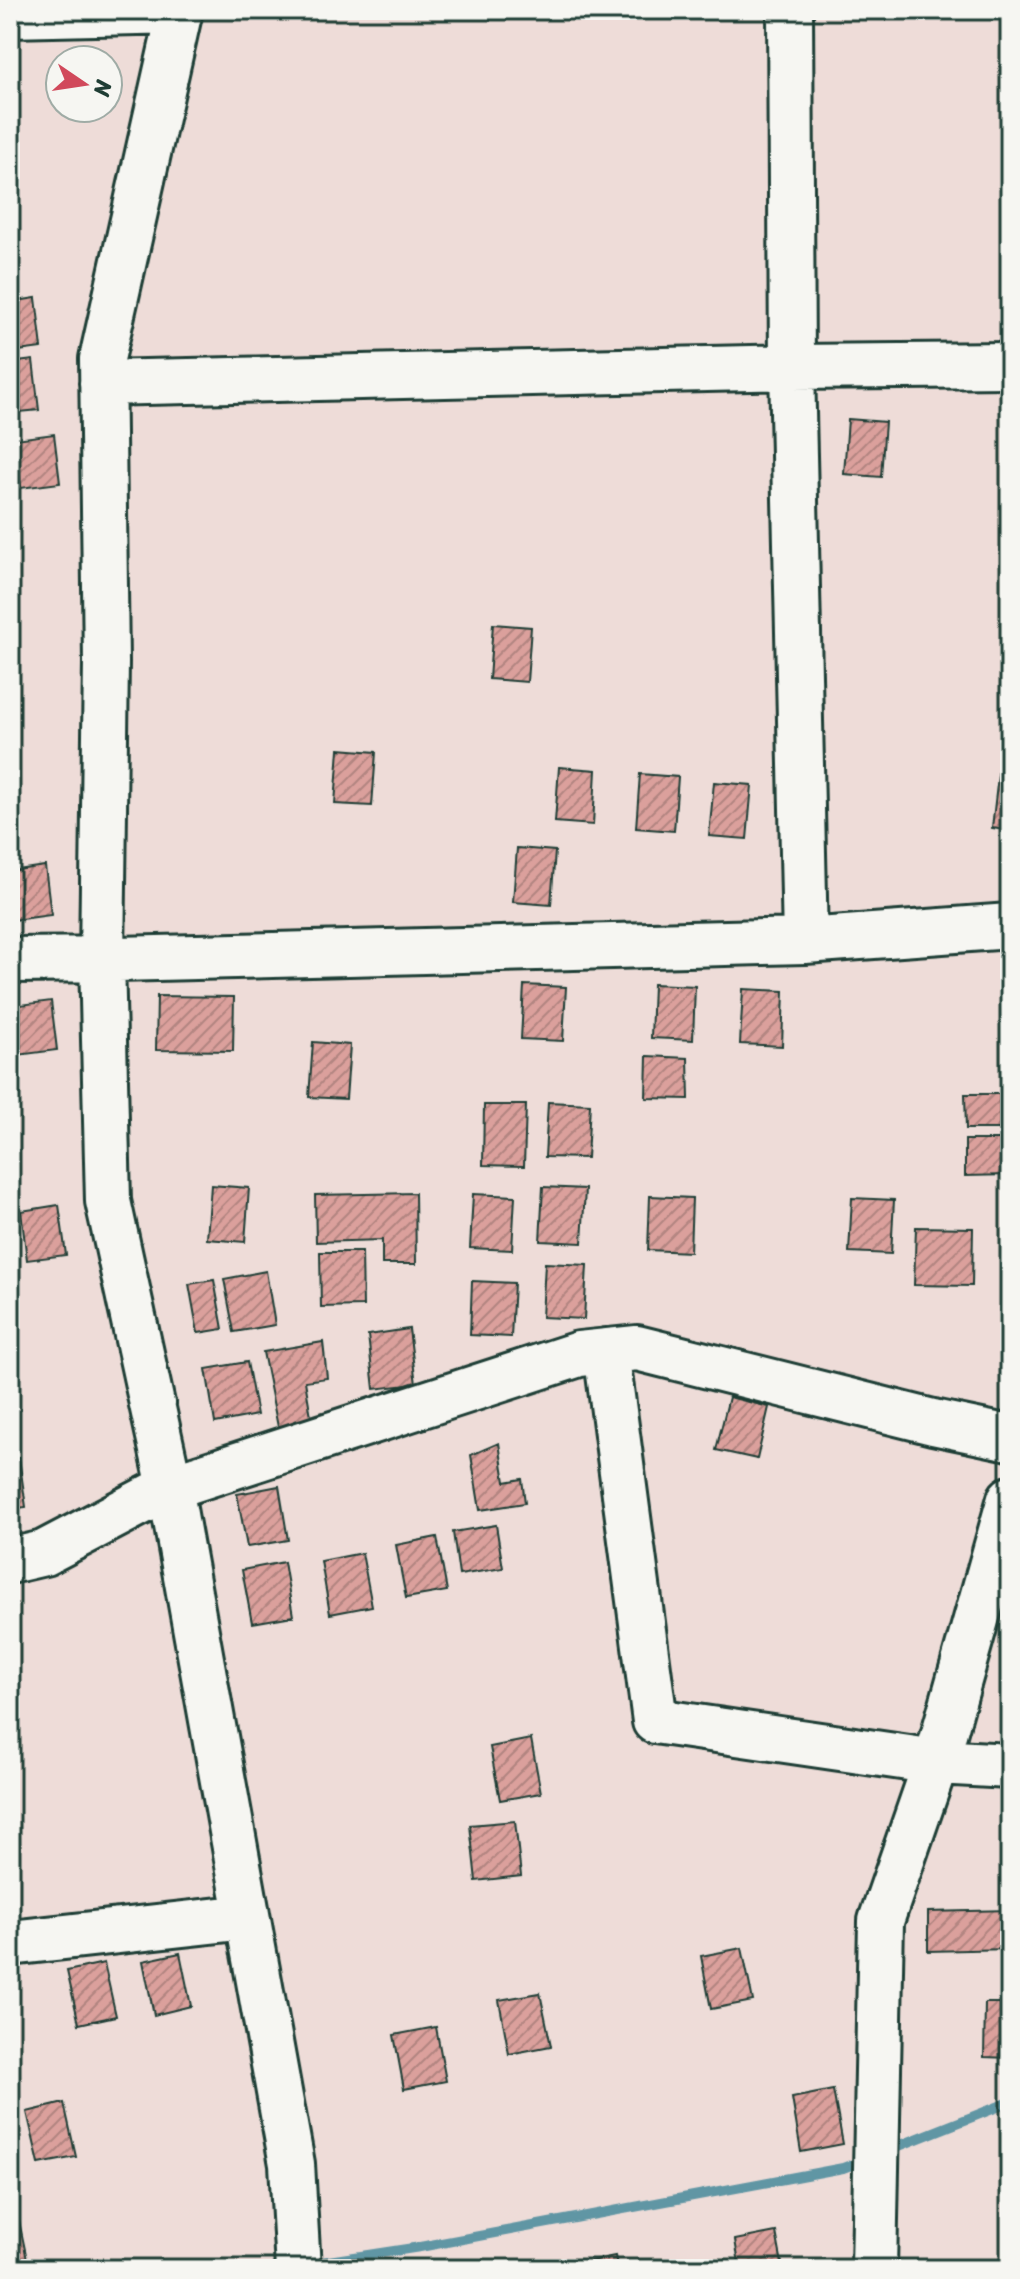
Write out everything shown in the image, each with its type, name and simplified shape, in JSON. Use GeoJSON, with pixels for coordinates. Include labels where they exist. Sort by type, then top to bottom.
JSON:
{"type":"FeatureCollection","features":[{"type":"Feature","properties":{"kind":"street"},"geometry":{"type":"LineString","coordinates":[[10,15],[180,10],[102,359],[106,662],[102,959],[108,1201],[170,1487],[292,2164],[297,2256]]}},
{"type":"Feature","properties":{"kind":"street"},"geometry":{"type":"LineString","coordinates":[[790,10],[792,367],[805,941]]}},
{"type":"Feature","properties":{"kind":"street"},"geometry":{"type":"LineString","coordinates":[[102,383],[1010,365]]}},
{"type":"Feature","properties":{"kind":"street"},"geometry":{"type":"LineString","coordinates":[[10,960],[805,941],[1010,926]]}},
{"type":"Feature","properties":{"kind":"street"},"geometry":{"type":"LineString","coordinates":[[10,1561],[44,1553],[170,1487],[579,1354],[637,1348],[933,1422],[1010,1438]]}},
{"type":"Feature","properties":{"kind":"street"},"geometry":{"type":"LineString","coordinates":[[606,1351],[655,1721],[936,1762],[1010,1766]]}},
{"type":"Feature","properties":{"kind":"street"},"geometry":{"type":"LineString","coordinates":[[874,2269],[881,1921],[936,1762],[1010,1499]]}},
{"type":"Feature","properties":{"kind":"street"},"geometry":{"type":"LineString","coordinates":[[10,1943],[247,1917]]}},
{"type":"Feature","properties":{"kind":"building"},"geometry":{"type":"Polygon","coordinates":[[[36,298],[42,348],[10,352],[10,302],[36,298]]]}},
{"type":"Feature","properties":{"kind":"building"},"geometry":{"type":"Polygon","coordinates":[[[33,360],[39,410],[10,413],[10,363],[33,360]]]}},
{"type":"Feature","properties":{"kind":"building"},"geometry":{"type":"Polygon","coordinates":[[[848,419],[885,422],[881,477],[844,474],[848,419]]]}},
{"type":"Feature","properties":{"kind":"building"},"geometry":{"type":"Polygon","coordinates":[[[54,434],[60,483],[21,488],[15,439],[54,434]]]}},
{"type":"Feature","properties":{"kind":"building"},"geometry":{"type":"Polygon","coordinates":[[[493,624],[531,627],[527,682],[489,679],[493,624]]]}},
{"type":"Feature","properties":{"kind":"building"},"geometry":{"type":"Polygon","coordinates":[[[339,749],[376,752],[372,806],[335,804],[339,749]]]}},
{"type":"Feature","properties":{"kind":"building"},"geometry":{"type":"Polygon","coordinates":[[[559,767],[596,770],[593,825],[555,822],[559,767]]]}},
{"type":"Feature","properties":{"kind":"building"},"geometry":{"type":"Polygon","coordinates":[[[999,767],[1010,768],[1010,831],[992,828],[999,767]]]}},
{"type":"Feature","properties":{"kind":"building"},"geometry":{"type":"Polygon","coordinates":[[[640,774],[678,777],[674,831],[636,828],[640,774]]]}},
{"type":"Feature","properties":{"kind":"building"},"geometry":{"type":"Polygon","coordinates":[[[714,782],[752,785],[747,839],[709,836],[714,782]]]}},
{"type":"Feature","properties":{"kind":"building"},"geometry":{"type":"Polygon","coordinates":[[[517,848],[555,851],[551,905],[513,902],[517,848]]]}},
{"type":"Feature","properties":{"kind":"building"},"geometry":{"type":"Polygon","coordinates":[[[45,866],[51,915],[13,920],[10,871],[45,866]]]}},
{"type":"Feature","properties":{"kind":"building"},"geometry":{"type":"Polygon","coordinates":[[[653,984],[695,986],[693,1040],[651,1038],[653,984]]]}},
{"type":"Feature","properties":{"kind":"building"},"geometry":{"type":"Polygon","coordinates":[[[524,985],[566,987],[563,1041],[521,1039],[524,985]]]}},
{"type":"Feature","properties":{"kind":"building"},"geometry":{"type":"Polygon","coordinates":[[[743,989],[784,991],[782,1046],[740,1044],[743,989]]]}},
{"type":"Feature","properties":{"kind":"building"},"geometry":{"type":"Polygon","coordinates":[[[157,996],[234,997],[233,1051],[156,1050],[157,996]]]}},
{"type":"Feature","properties":{"kind":"building"},"geometry":{"type":"Polygon","coordinates":[[[51,1001],[57,1050],[18,1055],[12,1006],[51,1001]]]}},
{"type":"Feature","properties":{"kind":"building"},"geometry":{"type":"Polygon","coordinates":[[[313,1042],[350,1045],[346,1099],[309,1097],[313,1042]]]}},
{"type":"Feature","properties":{"kind":"building"},"geometry":{"type":"Polygon","coordinates":[[[647,1056],[688,1058],[689,1099],[646,1098],[647,1056]]]}},
{"type":"Feature","properties":{"kind":"building"},"geometry":{"type":"Polygon","coordinates":[[[965,1094],[1010,1094],[1010,1129],[966,1129],[965,1094]]]}},
{"type":"Feature","properties":{"kind":"building"},"geometry":{"type":"Polygon","coordinates":[[[548,1102],[590,1104],[587,1158],[545,1157],[548,1102]]]}},
{"type":"Feature","properties":{"kind":"building"},"geometry":{"type":"Polygon","coordinates":[[[484,1105],[526,1105],[524,1166],[483,1165],[484,1105]]]}},
{"type":"Feature","properties":{"kind":"building"},"geometry":{"type":"Polygon","coordinates":[[[965,1140],[1010,1140],[1010,1175],[965,1176],[965,1140]]]}},
{"type":"Feature","properties":{"kind":"building"},"geometry":{"type":"Polygon","coordinates":[[[211,1185],[249,1188],[245,1242],[207,1239],[211,1185]]]}},
{"type":"Feature","properties":{"kind":"building"},"geometry":{"type":"Polygon","coordinates":[[[543,1187],[585,1189],[582,1243],[540,1241],[543,1187]]]}},
{"type":"Feature","properties":{"kind":"building"},"geometry":{"type":"Polygon","coordinates":[[[415,1193],[416,1264],[382,1264],[382,1240],[316,1242],[315,1195],[415,1193]]]}},
{"type":"Feature","properties":{"kind":"building"},"geometry":{"type":"Polygon","coordinates":[[[473,1194],[515,1196],[512,1250],[470,1248],[473,1194]]]}},
{"type":"Feature","properties":{"kind":"building"},"geometry":{"type":"Polygon","coordinates":[[[650,1196],[692,1198],[690,1252],[648,1250],[650,1196]]]}},
{"type":"Feature","properties":{"kind":"building"},"geometry":{"type":"Polygon","coordinates":[[[852,1198],[894,1200],[891,1254],[849,1252],[852,1198]]]}},
{"type":"Feature","properties":{"kind":"building"},"geometry":{"type":"Polygon","coordinates":[[[59,1205],[66,1255],[27,1260],[21,1211],[59,1205]]]}},
{"type":"Feature","properties":{"kind":"building"},"geometry":{"type":"Polygon","coordinates":[[[916,1227],[973,1228],[972,1286],[914,1285],[916,1227]]]}},
{"type":"Feature","properties":{"kind":"building"},"geometry":{"type":"Polygon","coordinates":[[[320,1252],[362,1252],[363,1306],[321,1307],[320,1252]]]}},
{"type":"Feature","properties":{"kind":"building"},"geometry":{"type":"Polygon","coordinates":[[[545,1263],[587,1265],[584,1319],[542,1317],[545,1263]]]}},
{"type":"Feature","properties":{"kind":"building"},"geometry":{"type":"Polygon","coordinates":[[[266,1271],[275,1325],[234,1332],[224,1279],[266,1271]]]}},
{"type":"Feature","properties":{"kind":"building"},"geometry":{"type":"Polygon","coordinates":[[[214,1280],[223,1329],[198,1333],[189,1284],[214,1280]]]}},
{"type":"Feature","properties":{"kind":"building"},"geometry":{"type":"Polygon","coordinates":[[[472,1281],[514,1283],[511,1337],[470,1335],[472,1281]]]}},
{"type":"Feature","properties":{"kind":"building"},"geometry":{"type":"Polygon","coordinates":[[[409,1329],[416,1384],[374,1389],[368,1335],[409,1329]]]}},
{"type":"Feature","properties":{"kind":"building"},"geometry":{"type":"Polygon","coordinates":[[[323,1342],[327,1378],[305,1381],[312,1422],[279,1432],[263,1352],[323,1342]]]}},
{"type":"Feature","properties":{"kind":"building"},"geometry":{"type":"Polygon","coordinates":[[[247,1362],[257,1415],[215,1423],[206,1369],[247,1362]]]}},
{"type":"Feature","properties":{"kind":"building"},"geometry":{"type":"Polygon","coordinates":[[[729,1397],[769,1407],[757,1459],[716,1450],[729,1397]]]}},
{"type":"Feature","properties":{"kind":"building"},"geometry":{"type":"Polygon","coordinates":[[[499,1443],[505,1482],[522,1479],[525,1503],[480,1510],[471,1455],[499,1443]]]}},
{"type":"Feature","properties":{"kind":"building"},"geometry":{"type":"Polygon","coordinates":[[[19,1458],[26,1507],[10,1509],[10,1459],[19,1458]]]}},
{"type":"Feature","properties":{"kind":"building"},"geometry":{"type":"Polygon","coordinates":[[[279,1486],[288,1540],[247,1547],[237,1494],[279,1486]]]}},
{"type":"Feature","properties":{"kind":"building"},"geometry":{"type":"Polygon","coordinates":[[[496,1525],[503,1568],[459,1575],[453,1532],[496,1525]]]}},
{"type":"Feature","properties":{"kind":"building"},"geometry":{"type":"Polygon","coordinates":[[[437,1537],[447,1591],[406,1598],[396,1545],[437,1537]]]}},
{"type":"Feature","properties":{"kind":"building"},"geometry":{"type":"Polygon","coordinates":[[[362,1553],[372,1606],[330,1614],[321,1561],[362,1553]]]}},
{"type":"Feature","properties":{"kind":"building"},"geometry":{"type":"Polygon","coordinates":[[[284,1562],[293,1616],[252,1623],[242,1570],[284,1562]]]}},
{"type":"Feature","properties":{"kind":"building"},"geometry":{"type":"Polygon","coordinates":[[[531,1739],[541,1793],[500,1800],[490,1747],[531,1739]]]}},
{"type":"Feature","properties":{"kind":"building"},"geometry":{"type":"Polygon","coordinates":[[[515,1821],[521,1876],[476,1881],[470,1825],[515,1821]]]}},
{"type":"Feature","properties":{"kind":"building"},"geometry":{"type":"Polygon","coordinates":[[[1010,1910],[1010,1949],[928,1951],[928,1912],[1010,1910]]]}},
{"type":"Feature","properties":{"kind":"building"},"geometry":{"type":"Polygon","coordinates":[[[742,1948],[753,2001],[711,2009],[701,1956],[742,1948]]]}},
{"type":"Feature","properties":{"kind":"building"},"geometry":{"type":"Polygon","coordinates":[[[180,1953],[191,2006],[154,2015],[143,1961],[180,1953]]]}},
{"type":"Feature","properties":{"kind":"building"},"geometry":{"type":"Polygon","coordinates":[[[104,1963],[116,2016],[79,2024],[67,1971],[104,1963]]]}},
{"type":"Feature","properties":{"kind":"building"},"geometry":{"type":"Polygon","coordinates":[[[540,1993],[551,2046],[509,2054],[499,2000],[540,1993]]]}},
{"type":"Feature","properties":{"kind":"building"},"geometry":{"type":"Polygon","coordinates":[[[985,2003],[1010,2003],[1010,2058],[984,2057],[985,2003]]]}},
{"type":"Feature","properties":{"kind":"building"},"geometry":{"type":"Polygon","coordinates":[[[436,2027],[446,2081],[404,2089],[394,2035],[436,2027]]]}},
{"type":"Feature","properties":{"kind":"building"},"geometry":{"type":"Polygon","coordinates":[[[833,2090],[843,2144],[801,2152],[792,2098],[833,2090]]]}},
{"type":"Feature","properties":{"kind":"building"},"geometry":{"type":"Polygon","coordinates":[[[64,2103],[76,2157],[39,2164],[27,2112],[64,2103]]]}},
{"type":"Feature","properties":{"kind":"building"},"geometry":{"type":"Polygon","coordinates":[[[19,2221],[29,2269],[10,2269],[10,2223],[19,2221]]]}},
{"type":"Feature","properties":{"kind":"building"},"geometry":{"type":"Polygon","coordinates":[[[776,2232],[783,2269],[740,2269],[735,2240],[776,2232]]]}},
{"type":"Feature","properties":{"kind":"building"},"geometry":{"type":"Polygon","coordinates":[[[615,2256],[618,2269],[575,2269],[574,2264],[615,2256]]]}},
{"type":"Feature","properties":{"kind":"waterway"},"geometry":{"type":"LineString","coordinates":[[886,2151],[1010,2102]]}},
{"type":"Feature","properties":{"kind":"waterway"},"geometry":{"type":"LineString","coordinates":[[309,2264],[420,2247],[843,2168],[867,2159]]}}]}
